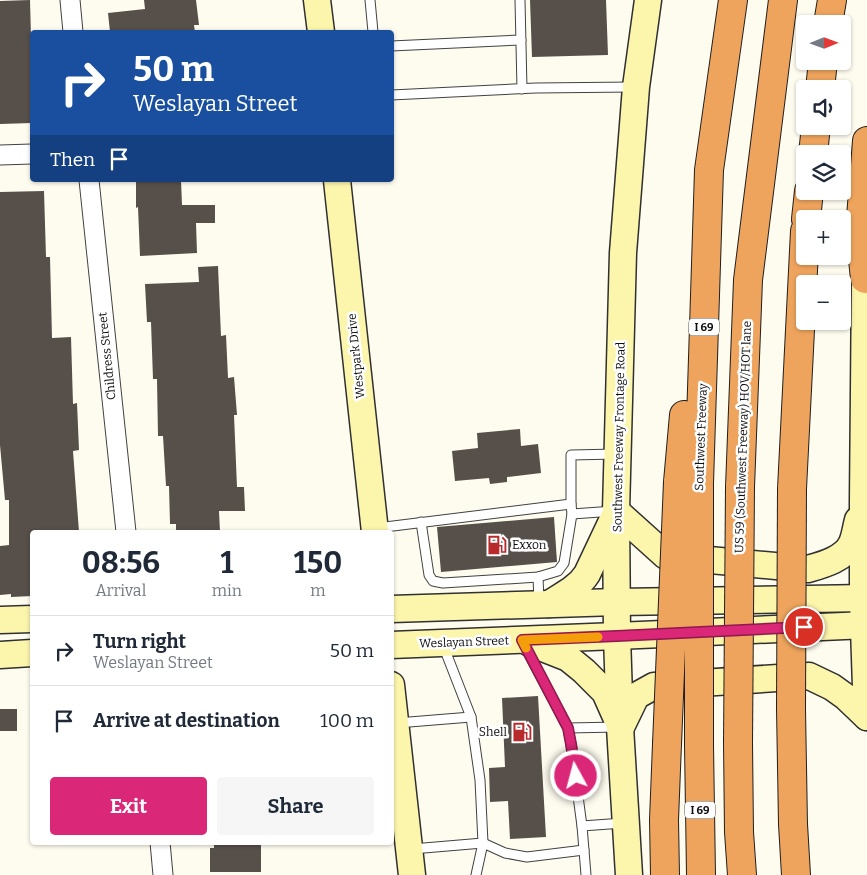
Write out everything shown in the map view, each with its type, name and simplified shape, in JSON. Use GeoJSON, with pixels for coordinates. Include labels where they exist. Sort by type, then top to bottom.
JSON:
{"type":"FeatureCollection","features":[{"type":"Feature","properties":{"kind":"highway"},"geometry":{"type":"LineString","coordinates":[[665,875],[664,820],[667,744],[688,483],[709,170],[733,0]]}},
{"type":"Feature","properties":{"kind":"highway","name":"US 59 (Southwest Freeway) HOV/HOT lane"},"geometry":{"type":"LineString","coordinates":[[742,875],[739,832],[738,743],[740,487],[748,280],[783,0]]}},
{"type":"Feature","properties":{"kind":"highway"},"geometry":{"type":"LineString","coordinates":[[830,15],[832,0]]}},
{"type":"Feature","properties":{"kind":"highway"},"geometry":{"type":"LineString","coordinates":[[865,279],[860,230],[867,142]]}},
{"type":"Feature","properties":{"kind":"highway"},"geometry":{"type":"LineString","coordinates":[[796,875],[791,709],[792,489],[803,265]]}},
{"type":"Feature","properties":{"kind":"highway","name":"Southwest Freeway"},"geometry":{"type":"LineString","coordinates":[[688,483],[699,746],[701,875]]}},
{"type":"Feature","properties":{"kind":"highway"},"geometry":{"type":"LineString","coordinates":[[793,824],[814,875]]}},
{"type":"Feature","properties":{"kind":"main road"},"geometry":{"type":"LineString","coordinates":[[317,0],[321,30]]}},
{"type":"Feature","properties":{"kind":"main road","name":"Southwest Freeway Frontage Road"},"geometry":{"type":"LineString","coordinates":[[629,875],[620,727],[616,511],[622,253],[636,87],[648,0]]}},
{"type":"Feature","properties":{"kind":"main road","name":"Westpark Drive"},"geometry":{"type":"LineString","coordinates":[[337,182],[375,530]]}},
{"type":"Feature","properties":{"kind":"main road"},"geometry":{"type":"LineString","coordinates":[[867,250],[865,279],[865,625],[867,717]]}},
{"type":"Feature","properties":{"kind":"main road"},"geometry":{"type":"LineString","coordinates":[[544,604],[578,585],[584,579],[616,511],[666,556],[808,569],[834,560],[852,545],[865,496]]}},
{"type":"Feature","properties":{"kind":"main road"},"geometry":{"type":"LineString","coordinates":[[394,608],[468,595],[544,604],[865,598]]}},
{"type":"Feature","properties":{"kind":"main road"},"geometry":{"type":"LineString","coordinates":[[0,620],[30,619]]}},
{"type":"Feature","properties":{"kind":"main road","name":"Weslayan Street"},"geometry":{"type":"LineString","coordinates":[[394,645],[865,625]]}},
{"type":"Feature","properties":{"kind":"main road"},"geometry":{"type":"LineString","coordinates":[[522,640],[568,658],[584,670],[605,692],[620,727]]}},
{"type":"Feature","properties":{"kind":"main road"},"geometry":{"type":"LineString","coordinates":[[0,654],[30,653]]}},
{"type":"Feature","properties":{"kind":"main road"},"geometry":{"type":"LineString","coordinates":[[620,727],[636,696],[654,686],[809,676],[832,687],[846,697],[867,717]]}},
{"type":"Feature","properties":{"kind":"main road"},"geometry":{"type":"LineString","coordinates":[[394,708],[412,875]]}},
{"type":"Feature","properties":{"kind":"street"},"geometry":{"type":"LineString","coordinates":[[70,0],[73,30]]}},
{"type":"Feature","properties":{"kind":"street"},"geometry":{"type":"LineString","coordinates":[[0,155],[30,154]]}},
{"type":"Feature","properties":{"kind":"street","name":"Childress Street"},"geometry":{"type":"LineString","coordinates":[[89,182],[126,530]]}},
{"type":"Feature","properties":{"kind":"street"},"geometry":{"type":"LineString","coordinates":[[160,845],[163,875]]}},
{"type":"Feature","properties":{"kind":"lane"},"geometry":{"type":"LineString","coordinates":[[370,0],[373,30]]}},
{"type":"Feature","properties":{"kind":"lane"},"geometry":{"type":"LineString","coordinates":[[520,0],[522,89]]}},
{"type":"Feature","properties":{"kind":"lane"},"geometry":{"type":"LineString","coordinates":[[394,46],[521,40]]}},
{"type":"Feature","properties":{"kind":"lane"},"geometry":{"type":"LineString","coordinates":[[394,95],[522,89],[636,87]]}},
{"type":"Feature","properties":{"kind":"lane"},"geometry":{"type":"LineString","coordinates":[[422,522],[429,575],[433,581],[468,595],[558,571],[564,563],[572,509],[571,455],[618,454]]}},
{"type":"Feature","properties":{"kind":"lane"},"geometry":{"type":"LineString","coordinates":[[375,530],[422,522],[572,509],[616,511]]}},
{"type":"Feature","properties":{"kind":"lane"},"geometry":{"type":"LineString","coordinates":[[538,577],[544,604]]}},
{"type":"Feature","properties":{"kind":"lane"},"geometry":{"type":"LineString","coordinates":[[522,640],[568,728],[582,826],[586,875]]}},
{"type":"Feature","properties":{"kind":"lane"},"geometry":{"type":"LineString","coordinates":[[442,643],[471,717],[480,780],[483,843],[476,875]]}},
{"type":"Feature","properties":{"kind":"lane"},"geometry":{"type":"LineString","coordinates":[[396,723],[471,717]]}},
{"type":"Feature","properties":{"kind":"lane"},"geometry":{"type":"LineString","coordinates":[[568,728],[620,727]]}},
{"type":"Feature","properties":{"kind":"lane"},"geometry":{"type":"LineString","coordinates":[[582,826],[626,823]]}},
{"type":"Feature","properties":{"kind":"lane"},"geometry":{"type":"LineString","coordinates":[[409,849],[483,843],[505,853],[527,856],[584,850]]}},
{"type":"Feature","properties":{"kind":"building"},"geometry":{"type":"Polygon","coordinates":[[[30,0],[30,123],[0,124],[0,1],[30,0]]]}},
{"type":"Feature","properties":{"kind":"building"},"geometry":{"type":"Polygon","coordinates":[[[144,0],[196,0],[199,25],[194,25],[195,30],[110,30],[108,13],[145,9],[144,0]]]}},
{"type":"Feature","properties":{"kind":"building"},"geometry":{"type":"Polygon","coordinates":[[[530,0],[606,0],[608,55],[532,57],[530,0]]]}},
{"type":"Feature","properties":{"kind":"building"},"geometry":{"type":"Polygon","coordinates":[[[136,182],[181,182],[182,205],[215,205],[215,223],[196,223],[197,253],[140,256],[138,207],[136,208],[136,182]]]}},
{"type":"Feature","properties":{"kind":"building"},"geometry":{"type":"Polygon","coordinates":[[[44,191],[46,257],[50,257],[52,338],[71,337],[73,404],[77,403],[79,450],[73,451],[79,530],[30,530],[30,596],[11,597],[11,594],[0,595],[0,546],[9,545],[9,500],[5,500],[0,445],[0,192],[44,191]]]}},
{"type":"Feature","properties":{"kind":"building"},"geometry":{"type":"Polygon","coordinates":[[[218,266],[221,336],[226,335],[228,378],[234,377],[237,415],[234,415],[237,487],[244,487],[245,511],[219,511],[220,530],[176,530],[176,524],[170,524],[169,486],[166,486],[163,436],[158,436],[157,379],[153,379],[151,322],[147,322],[145,284],[199,282],[198,267],[218,266]]]}},
{"type":"Feature","properties":{"kind":"building"},"geometry":{"type":"Polygon","coordinates":[[[520,429],[521,446],[538,444],[541,473],[507,477],[507,482],[490,484],[489,478],[455,481],[452,451],[478,448],[477,433],[520,429]]]}},
{"type":"Feature","properties":{"kind":"building","name":"Exxon"},"geometry":{"type":"Polygon","coordinates":[[[554,517],[557,562],[441,572],[437,527],[554,517]]]}},
{"type":"Feature","properties":{"kind":"building"},"geometry":{"type":"Polygon","coordinates":[[[538,696],[546,837],[510,839],[508,801],[490,802],[489,768],[505,767],[502,698],[538,696]]]}},
{"type":"Feature","properties":{"kind":"building"},"geometry":{"type":"Polygon","coordinates":[[[0,709],[17,709],[17,731],[0,731],[0,709]]]}},
{"type":"Feature","properties":{"kind":"building"},"geometry":{"type":"Polygon","coordinates":[[[214,845],[261,845],[261,872],[210,872],[210,848],[214,848],[214,845]]]}},
{"type":"Feature","properties":{"kind":"slow traffic"},"geometry":{"type":"LineString","coordinates":[[526,648],[522,640],[598,637]]}},
{"type":"Feature","properties":{"kind":"place","name":"Exxon"},"geometry":{"type":"Point","coordinates":[497,545]}},
{"type":"Feature","properties":{"kind":"place","name":"Shell"},"geometry":{"type":"Point","coordinates":[522,732]}},
{"type":"Feature","properties":{"kind":"route"},"geometry":{"type":"LineString","coordinates":[[576,776],[568,728],[522,640],[804,627]]}}]}
